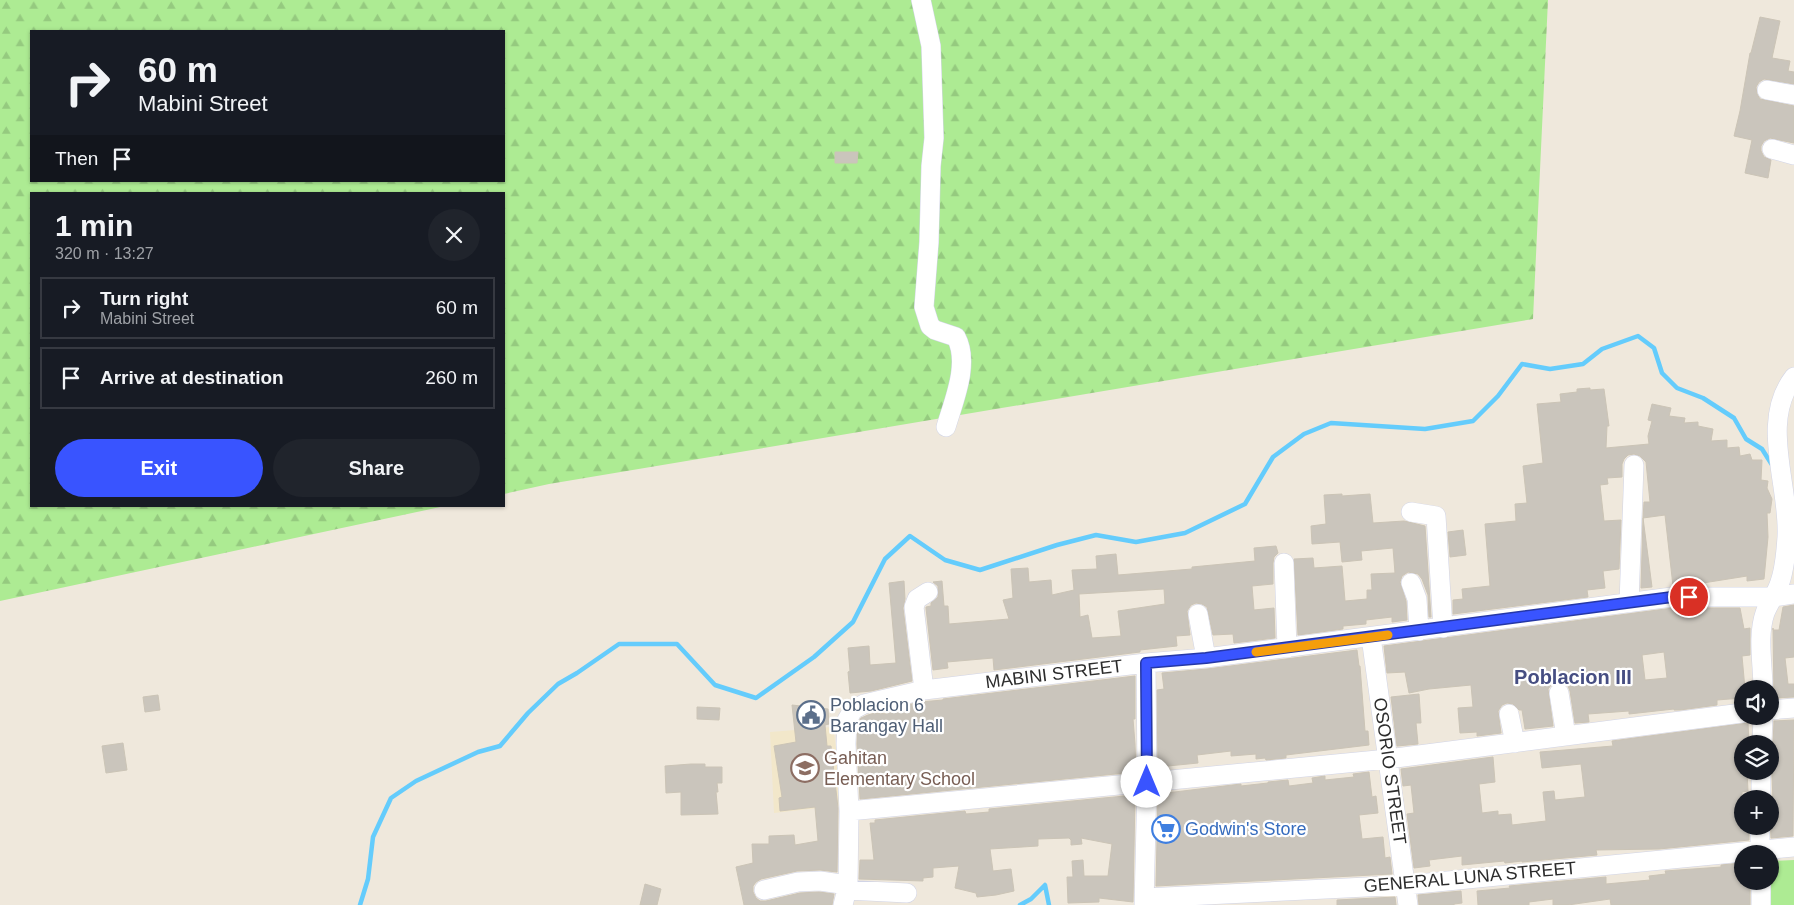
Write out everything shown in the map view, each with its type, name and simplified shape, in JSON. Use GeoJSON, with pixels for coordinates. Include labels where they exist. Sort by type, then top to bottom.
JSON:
{"type":"FeatureCollection","features":[{"type":"Feature","properties":{"kind":"street"},"geometry":{"type":"LineString","coordinates":[[921,0],[931,46],[934,138],[924,307],[930,326],[935,330],[956,337],[960,345],[962,358],[957,387],[946,427]]}},
{"type":"Feature","properties":{"kind":"street"},"geometry":{"type":"LineString","coordinates":[[1767,90],[1794,95]]}},
{"type":"Feature","properties":{"kind":"street"},"geometry":{"type":"LineString","coordinates":[[1772,149],[1794,155]]}},
{"type":"Feature","properties":{"kind":"street"},"geometry":{"type":"LineString","coordinates":[[1763,680],[1762,630],[1766,612],[1780,582],[1787,535],[1778,430],[1787,406],[1788,385],[1794,377]]}},
{"type":"Feature","properties":{"kind":"street"},"geometry":{"type":"LineString","coordinates":[[1629,603],[1634,465]]}},
{"type":"Feature","properties":{"kind":"street"},"geometry":{"type":"LineString","coordinates":[[1411,512],[1436,516],[1443,628]]}},
{"type":"Feature","properties":{"kind":"street"},"geometry":{"type":"LineString","coordinates":[[1284,563],[1287,648]]}},
{"type":"Feature","properties":{"kind":"street"},"geometry":{"type":"LineString","coordinates":[[1411,584],[1417,599],[1419,631]]}},
{"type":"Feature","properties":{"kind":"street"},"geometry":{"type":"LineString","coordinates":[[924,690],[914,607],[917,599],[928,592]]}},
{"type":"Feature","properties":{"kind":"street","name":"MABINI STREET"},"geometry":{"type":"LineString","coordinates":[[849,811],[846,744],[847,720],[853,710],[864,704],[924,690],[1287,648],[1672,597],[1774,596],[1794,594]]}},
{"type":"Feature","properties":{"kind":"street"},"geometry":{"type":"LineString","coordinates":[[1198,614],[1206,658]]}},
{"type":"Feature","properties":{"kind":"street","name":"OSORIO STREET"},"geometry":{"type":"LineString","coordinates":[[1371,637],[1408,905]]}},
{"type":"Feature","properties":{"kind":"street"},"geometry":{"type":"LineString","coordinates":[[1144,902],[1147,782],[1146,663]]}},
{"type":"Feature","properties":{"kind":"street"},"geometry":{"type":"LineString","coordinates":[[1559,693],[1566,736]]}},
{"type":"Feature","properties":{"kind":"street"},"geometry":{"type":"LineString","coordinates":[[1779,709],[1794,708]]}},
{"type":"Feature","properties":{"kind":"street"},"geometry":{"type":"LineString","coordinates":[[1509,714],[1515,743]]}},
{"type":"Feature","properties":{"kind":"street"},"geometry":{"type":"LineString","coordinates":[[846,895],[849,811],[1388,759],[1734,714]]}},
{"type":"Feature","properties":{"kind":"street","name":"GENERAL LUNA STREET"},"geometry":{"type":"LineString","coordinates":[[1779,849],[1794,847]]}},
{"type":"Feature","properties":{"kind":"street","name":"GENERAL LUNA STREET"},"geometry":{"type":"LineString","coordinates":[[1144,902],[1406,885],[1734,854]]}},
{"type":"Feature","properties":{"kind":"street"},"geometry":{"type":"LineString","coordinates":[[764,890],[798,882],[820,881],[846,895],[907,893]]}},
{"type":"Feature","properties":{"kind":"street"},"geometry":{"type":"LineString","coordinates":[[1761,890],[1761,905]]}},
{"type":"Feature","properties":{"kind":"shaded area","name":"Gahitan Elementary School"},"geometry":{"type":"Polygon","coordinates":[[[833,727],[844,805],[774,813],[770,732],[833,727]]]}},
{"type":"Feature","properties":{"kind":"green space"},"geometry":{"type":"Polygon","coordinates":[[[0,0],[1548,0],[1533,319],[549,484],[505,494],[505,192],[30,192],[30,507],[440,507],[0,601],[0,0]]]}},
{"type":"Feature","properties":{"kind":"green space"},"geometry":{"type":"Polygon","coordinates":[[[1794,860],[1794,905],[1770,905],[1770,890],[1779,890],[1779,861],[1794,860]]]}},
{"type":"Feature","properties":{"kind":"building"},"geometry":{"type":"Polygon","coordinates":[[[1760,17],[1780,21],[1772,58],[1790,61],[1788,71],[1794,72],[1794,84],[1764,79],[1756,87],[1760,99],[1794,106],[1794,143],[1770,138],[1764,141],[1761,146],[1764,157],[1771,160],[1768,178],[1745,173],[1752,140],[1734,136],[1750,53],[1760,17]]]}},
{"type":"Feature","properties":{"kind":"building"},"geometry":{"type":"Polygon","coordinates":[[[835,152],[858,152],[857,163],[835,163],[835,152]]]}},
{"type":"Feature","properties":{"kind":"building"},"geometry":{"type":"Polygon","coordinates":[[[1590,388],[1590,390],[1604,389],[1609,426],[1607,426],[1606,448],[1649,444],[1648,436],[1652,421],[1648,420],[1652,404],[1671,408],[1669,416],[1685,418],[1684,423],[1698,422],[1698,426],[1713,429],[1711,441],[1727,440],[1727,448],[1739,447],[1740,456],[1750,454],[1752,460],[1762,460],[1761,480],[1768,481],[1767,488],[1772,499],[1770,513],[1767,513],[1768,537],[1764,579],[1747,581],[1747,576],[1703,583],[1703,586],[1673,586],[1665,515],[1643,518],[1644,502],[1650,502],[1646,462],[1640,456],[1634,454],[1628,455],[1624,459],[1622,477],[1607,478],[1608,484],[1600,485],[1604,521],[1621,520],[1619,569],[1603,571],[1605,588],[1587,590],[1588,597],[1453,614],[1453,600],[1463,599],[1462,589],[1490,586],[1485,524],[1516,521],[1515,504],[1527,503],[1523,466],[1543,463],[1537,404],[1561,402],[1560,394],[1577,392],[1577,389],[1590,388]]]}},
{"type":"Feature","properties":{"kind":"building"},"geometry":{"type":"Polygon","coordinates":[[[1342,494],[1342,496],[1370,494],[1373,523],[1404,521],[1425,526],[1431,617],[1429,617],[1428,595],[1422,579],[1418,574],[1408,572],[1402,576],[1400,582],[1406,601],[1407,620],[1392,622],[1392,617],[1366,620],[1366,624],[1343,626],[1343,629],[1298,635],[1294,559],[1313,558],[1314,568],[1342,566],[1345,601],[1367,599],[1367,590],[1372,590],[1371,574],[1395,573],[1393,548],[1361,551],[1362,560],[1342,562],[1340,542],[1312,544],[1311,526],[1326,524],[1324,495],[1342,494]]]}},
{"type":"Feature","properties":{"kind":"building"},"geometry":{"type":"Polygon","coordinates":[[[1643,518],[1652,587],[1641,588],[1643,518]]]}},
{"type":"Feature","properties":{"kind":"building"},"geometry":{"type":"Polygon","coordinates":[[[1463,530],[1466,555],[1450,557],[1448,532],[1463,530]]]}},
{"type":"Feature","properties":{"kind":"building"},"geometry":{"type":"Polygon","coordinates":[[[1276,546],[1278,553],[1274,557],[1273,563],[1273,584],[1252,586],[1254,610],[1274,608],[1275,638],[1234,643],[1233,634],[1213,635],[1207,607],[1196,603],[1191,605],[1187,611],[1190,635],[1176,636],[1177,646],[994,670],[993,658],[947,662],[948,668],[933,670],[926,607],[931,606],[931,603],[938,597],[938,586],[933,582],[942,581],[944,606],[948,606],[949,624],[1009,619],[1003,600],[1013,598],[1011,569],[1028,568],[1029,582],[1051,580],[1052,595],[1074,590],[1072,570],[1097,569],[1096,556],[1116,554],[1118,575],[1192,569],[1192,567],[1255,561],[1254,548],[1276,546]],[[1164,589],[1079,594],[1080,617],[1088,615],[1092,638],[1121,636],[1118,611],[1165,604],[1164,589]]]}},
{"type":"Feature","properties":{"kind":"building"},"geometry":{"type":"Polygon","coordinates":[[[904,581],[905,599],[903,608],[912,681],[871,691],[850,693],[848,648],[869,646],[870,665],[896,663],[889,583],[904,581]]]}},
{"type":"Feature","properties":{"kind":"building"},"geometry":{"type":"Polygon","coordinates":[[[1794,605],[1794,657],[1785,658],[1788,684],[1794,684],[1794,697],[1779,698],[1779,680],[1774,680],[1773,630],[1779,630],[1783,607],[1794,605]]]}},
{"type":"Feature","properties":{"kind":"building"},"geometry":{"type":"Polygon","coordinates":[[[1673,608],[1740,608],[1744,629],[1750,628],[1750,655],[1742,656],[1744,680],[1734,680],[1734,699],[1717,700],[1717,705],[1680,710],[1629,714],[1629,711],[1588,714],[1589,722],[1575,723],[1568,686],[1558,682],[1552,684],[1548,689],[1553,726],[1525,729],[1522,710],[1519,710],[1513,704],[1507,703],[1502,705],[1498,711],[1501,733],[1477,736],[1477,732],[1460,733],[1458,708],[1473,707],[1471,685],[1409,693],[1405,672],[1387,673],[1384,646],[1673,608]],[[1664,652],[1642,655],[1645,680],[1667,678],[1664,652]]]}},
{"type":"Feature","properties":{"kind":"building"},"geometry":{"type":"Polygon","coordinates":[[[1357,650],[1365,731],[1368,731],[1369,745],[1286,755],[1286,758],[1266,760],[1265,758],[1256,759],[1256,754],[1231,756],[1231,751],[1197,755],[1198,763],[1158,767],[1157,690],[1164,689],[1162,673],[1357,650]]]}},
{"type":"Feature","properties":{"kind":"building"},"geometry":{"type":"Polygon","coordinates":[[[1135,676],[1135,719],[1133,719],[1136,772],[860,799],[857,744],[858,723],[861,718],[875,713],[887,714],[887,710],[920,702],[1135,676]]]}},
{"type":"Feature","properties":{"kind":"building"},"geometry":{"type":"Polygon","coordinates":[[[1419,694],[1421,723],[1416,723],[1418,744],[1397,746],[1391,697],[1419,694]]]}},
{"type":"Feature","properties":{"kind":"building"},"geometry":{"type":"Polygon","coordinates":[[[158,695],[160,710],[145,712],[143,697],[158,695]]]}},
{"type":"Feature","properties":{"kind":"building"},"geometry":{"type":"Polygon","coordinates":[[[792,705],[828,709],[829,724],[825,725],[827,746],[831,746],[838,808],[837,872],[820,870],[797,871],[761,879],[753,886],[753,892],[760,901],[800,893],[819,892],[834,894],[832,905],[744,905],[736,867],[753,863],[752,844],[769,844],[769,836],[794,835],[795,845],[818,841],[815,807],[780,811],[779,798],[782,797],[774,746],[796,742],[792,705]]]}},
{"type":"Feature","properties":{"kind":"building"},"geometry":{"type":"Polygon","coordinates":[[[697,707],[720,708],[719,720],[697,719],[697,707]]]}},
{"type":"Feature","properties":{"kind":"building"},"geometry":{"type":"Polygon","coordinates":[[[1794,720],[1793,836],[1771,838],[1771,835],[1779,835],[1779,790],[1773,790],[1772,780],[1779,780],[1779,735],[1773,735],[1774,725],[1779,725],[1779,721],[1794,720]]]}},
{"type":"Feature","properties":{"kind":"building"},"geometry":{"type":"Polygon","coordinates":[[[1734,725],[1748,725],[1749,735],[1734,735],[1734,780],[1747,780],[1748,790],[1734,790],[1734,835],[1749,835],[1749,840],[1659,849],[1596,850],[1597,855],[1505,863],[1504,861],[1462,865],[1462,856],[1429,860],[1430,866],[1414,868],[1407,814],[1414,813],[1411,785],[1403,786],[1401,769],[1493,757],[1495,782],[1479,784],[1482,813],[1498,811],[1498,815],[1511,814],[1512,825],[1546,821],[1543,792],[1554,791],[1555,800],[1585,797],[1581,764],[1542,768],[1540,752],[1613,746],[1612,741],[1734,725]]]}},
{"type":"Feature","properties":{"kind":"building"},"geometry":{"type":"Polygon","coordinates":[[[123,743],[127,770],[106,773],[102,746],[123,743]]]}},
{"type":"Feature","properties":{"kind":"building"},"geometry":{"type":"Polygon","coordinates":[[[705,764],[705,767],[722,767],[722,783],[717,783],[718,792],[716,792],[718,814],[681,815],[681,792],[666,793],[665,766],[705,764]]]}},
{"type":"Feature","properties":{"kind":"building"},"geometry":{"type":"Polygon","coordinates":[[[1369,772],[1372,797],[1376,796],[1378,813],[1359,815],[1362,839],[1383,837],[1385,858],[1390,857],[1392,874],[1156,886],[1158,794],[1288,780],[1289,786],[1313,783],[1312,778],[1325,776],[1325,780],[1354,777],[1353,774],[1369,772]]]}},
{"type":"Feature","properties":{"kind":"building"},"geometry":{"type":"Polygon","coordinates":[[[1135,795],[1133,902],[1099,898],[1099,902],[1068,903],[1067,877],[1073,877],[1072,861],[1083,860],[1084,876],[1108,876],[1112,844],[1081,838],[1082,844],[1071,845],[1069,838],[1038,839],[1038,846],[990,849],[993,871],[1011,869],[1014,891],[996,895],[977,897],[976,893],[955,888],[959,866],[933,868],[933,877],[923,878],[923,881],[859,879],[860,860],[874,860],[870,823],[875,823],[875,820],[965,811],[966,814],[989,812],[989,809],[1135,795]]]}},
{"type":"Feature","properties":{"kind":"building"},"geometry":{"type":"Polygon","coordinates":[[[1734,864],[1734,890],[1750,890],[1750,905],[1611,905],[1610,899],[1568,905],[1553,905],[1553,899],[1529,902],[1529,905],[1478,905],[1477,891],[1510,888],[1509,886],[1606,877],[1606,884],[1650,880],[1649,876],[1666,874],[1665,871],[1721,867],[1721,865],[1734,864]]]}},
{"type":"Feature","properties":{"kind":"building"},"geometry":{"type":"Polygon","coordinates":[[[645,884],[661,889],[657,905],[640,905],[645,884]]]}},
{"type":"Feature","properties":{"kind":"building"},"geometry":{"type":"Polygon","coordinates":[[[1461,891],[1462,903],[1454,905],[1419,905],[1418,895],[1461,891]]]}},
{"type":"Feature","properties":{"kind":"building"},"geometry":{"type":"Polygon","coordinates":[[[1395,897],[1396,905],[1337,905],[1337,900],[1395,897]]]}},
{"type":"Feature","properties":{"kind":"waterway"},"geometry":{"type":"LineString","coordinates":[[360,905],[368,879],[373,837],[391,798],[416,781],[478,752],[500,746],[528,713],[558,684],[619,644],[677,644],[715,685],[756,698],[814,657],[853,622],[885,559],[910,536],[945,560],[980,570],[1057,545],[1096,535],[1136,542],[1185,533],[1245,504],[1273,457],[1304,434],[1331,423],[1425,429],[1473,421],[1498,396],[1522,364],[1550,369],[1583,364],[1602,349],[1638,336],[1654,348],[1662,373],[1677,388],[1703,398],[1734,418],[1746,439],[1762,449],[1774,468]]}},
{"type":"Feature","properties":{"kind":"waterway"},"geometry":{"type":"LineString","coordinates":[[1020,905],[1031,899],[1045,885],[1049,905]]}},
{"type":"Feature","properties":{"kind":"slow traffic"},"geometry":{"type":"LineString","coordinates":[[1256,652],[1388,635]]}},
{"type":"Feature","properties":{"kind":"place","name":"Poblacion 6 Barangay Hall"},"geometry":{"type":"Point","coordinates":[811,715]}},
{"type":"Feature","properties":{"kind":"place","name":"Gahitan Elementary School"},"geometry":{"type":"Point","coordinates":[805,768]}},
{"type":"Feature","properties":{"kind":"place","name":"Godwin's Store"},"geometry":{"type":"Point","coordinates":[1166,829]}},
{"type":"Feature","properties":{"kind":"district","name":"Poblacion III"},"geometry":{"type":"Point","coordinates":[1573,677]}},
{"type":"Feature","properties":{"kind":"route"},"geometry":{"type":"LineString","coordinates":[[1147,782],[1146,663],[1206,658],[1672,597],[1689,597]]}}]}
